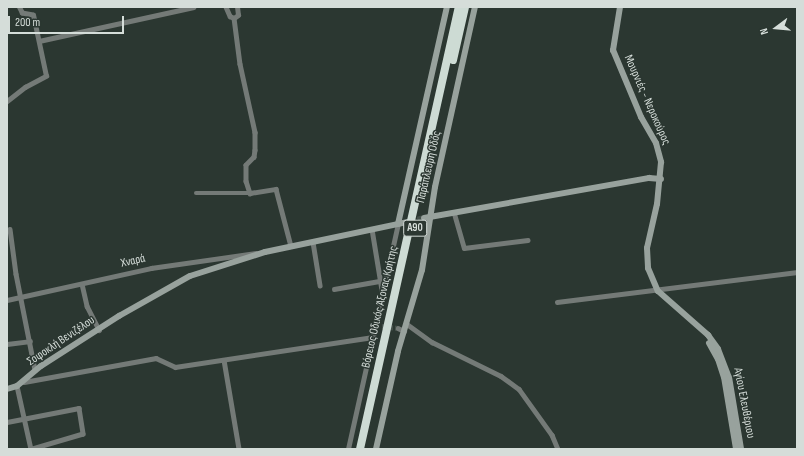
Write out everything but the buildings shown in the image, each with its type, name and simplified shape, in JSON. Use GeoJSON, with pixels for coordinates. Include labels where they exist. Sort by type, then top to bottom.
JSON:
{"type":"FeatureCollection","features":[{"type":"Feature","properties":{"kind":"highway","name":"Βόρειος Οδικός Άξονας Κρήτης"},"geometry":{"type":"LineString","coordinates":[[360,449],[459,7]]}},
{"type":"Feature","properties":{"kind":"highway","name":"Βόρειος Οδικός Άξονας Κρήτης"},"geometry":{"type":"LineString","coordinates":[[366,449],[465,7]]}},
{"type":"Feature","properties":{"kind":"street"},"geometry":{"type":"LineString","coordinates":[[7,101],[25,87],[46,76],[33,15],[22,13],[19,7]]}},
{"type":"Feature","properties":{"kind":"street"},"geometry":{"type":"LineString","coordinates":[[39,41],[193,7]]}},
{"type":"Feature","properties":{"kind":"street"},"geometry":{"type":"LineString","coordinates":[[226,7],[230,16],[234,18],[240,64],[254,132],[254,157],[246,165],[244,172],[250,193]]}},
{"type":"Feature","properties":{"kind":"street"},"geometry":{"type":"LineString","coordinates":[[234,18],[238,15],[237,7]]}},
{"type":"Feature","properties":{"kind":"street","name":"Παράπλευρη Οδός"},"geometry":{"type":"LineString","coordinates":[[398,224],[447,7]]}},
{"type":"Feature","properties":{"kind":"street","name":"Παράπλευρη Οδός"},"geometry":{"type":"LineString","coordinates":[[376,449],[404,331],[422,270],[427,218],[475,7]]}},
{"type":"Feature","properties":{"kind":"street","name":"Μουρνιές - Νεροκούρος"},"geometry":{"type":"LineString","coordinates":[[620,7],[613,50],[641,118],[656,143],[662,162],[661,179]]}},
{"type":"Feature","properties":{"kind":"street"},"geometry":{"type":"LineString","coordinates":[[427,218],[649,178],[661,179]]}},
{"type":"Feature","properties":{"kind":"street","name":"Αγίου Ελευθέριου"},"geometry":{"type":"LineString","coordinates":[[661,179],[646,256],[651,278],[658,291],[696,324],[718,349],[726,367],[741,449]]}},
{"type":"Feature","properties":{"kind":"street"},"geometry":{"type":"LineString","coordinates":[[196,193],[250,193],[276,189],[291,246]]}},
{"type":"Feature","properties":{"kind":"street"},"geometry":{"type":"LineString","coordinates":[[454,212],[464,248],[527,240]]}},
{"type":"Feature","properties":{"kind":"street","name":"Χναρά"},"geometry":{"type":"LineString","coordinates":[[7,300],[151,268],[265,252],[407,222]]}},
{"type":"Feature","properties":{"kind":"street"},"geometry":{"type":"LineString","coordinates":[[348,449],[398,224]]}},
{"type":"Feature","properties":{"kind":"street"},"geometry":{"type":"LineString","coordinates":[[10,229],[35,370]]}},
{"type":"Feature","properties":{"kind":"street"},"geometry":{"type":"LineString","coordinates":[[372,229],[383,294]]}},
{"type":"Feature","properties":{"kind":"street"},"geometry":{"type":"LineString","coordinates":[[313,242],[320,285]]}},
{"type":"Feature","properties":{"kind":"street","name":"Χναρά"},"geometry":{"type":"LineString","coordinates":[[108,323],[185,278],[265,252]]}},
{"type":"Feature","properties":{"kind":"street"},"geometry":{"type":"LineString","coordinates":[[557,302],[658,291],[797,272]]}},
{"type":"Feature","properties":{"kind":"street"},"geometry":{"type":"LineString","coordinates":[[334,288],[380,281]]}},
{"type":"Feature","properties":{"kind":"street"},"geometry":{"type":"LineString","coordinates":[[82,284],[87,306],[98,330]]}},
{"type":"Feature","properties":{"kind":"street","name":"Σοφοκλή Βενιζέλου"},"geometry":{"type":"LineString","coordinates":[[7,390],[24,382],[35,370],[108,323]]}},
{"type":"Feature","properties":{"kind":"street"},"geometry":{"type":"LineString","coordinates":[[407,324],[432,342],[487,369],[519,389],[552,435],[558,449]]}},
{"type":"Feature","properties":{"kind":"street","name":"Αγίου Ελευθέριου"},"geometry":{"type":"LineString","coordinates":[[696,324],[714,351],[720,364],[736,449]]}},
{"type":"Feature","properties":{"kind":"street"},"geometry":{"type":"LineString","coordinates":[[375,325],[382,326]]}},
{"type":"Feature","properties":{"kind":"street"},"geometry":{"type":"LineString","coordinates":[[398,328],[404,331]]}},
{"type":"Feature","properties":{"kind":"street"},"geometry":{"type":"LineString","coordinates":[[24,382],[156,358],[172,367],[373,337]]}},
{"type":"Feature","properties":{"kind":"street"},"geometry":{"type":"LineString","coordinates":[[7,344],[30,341]]}},
{"type":"Feature","properties":{"kind":"street"},"geometry":{"type":"LineString","coordinates":[[224,360],[239,449]]}},
{"type":"Feature","properties":{"kind":"street"},"geometry":{"type":"LineString","coordinates":[[7,422],[24,418],[77,407],[82,414],[84,430],[81,435],[31,449],[24,418],[17,386]]}},
{"type":"Feature","properties":{"kind":"tunnel"},"geometry":{"type":"LineString","coordinates":[[409,222],[424,218]]}},
{"type":"Feature","properties":{"kind":"tunnel"},"geometry":{"type":"LineString","coordinates":[[382,326],[398,328]]}}]}
